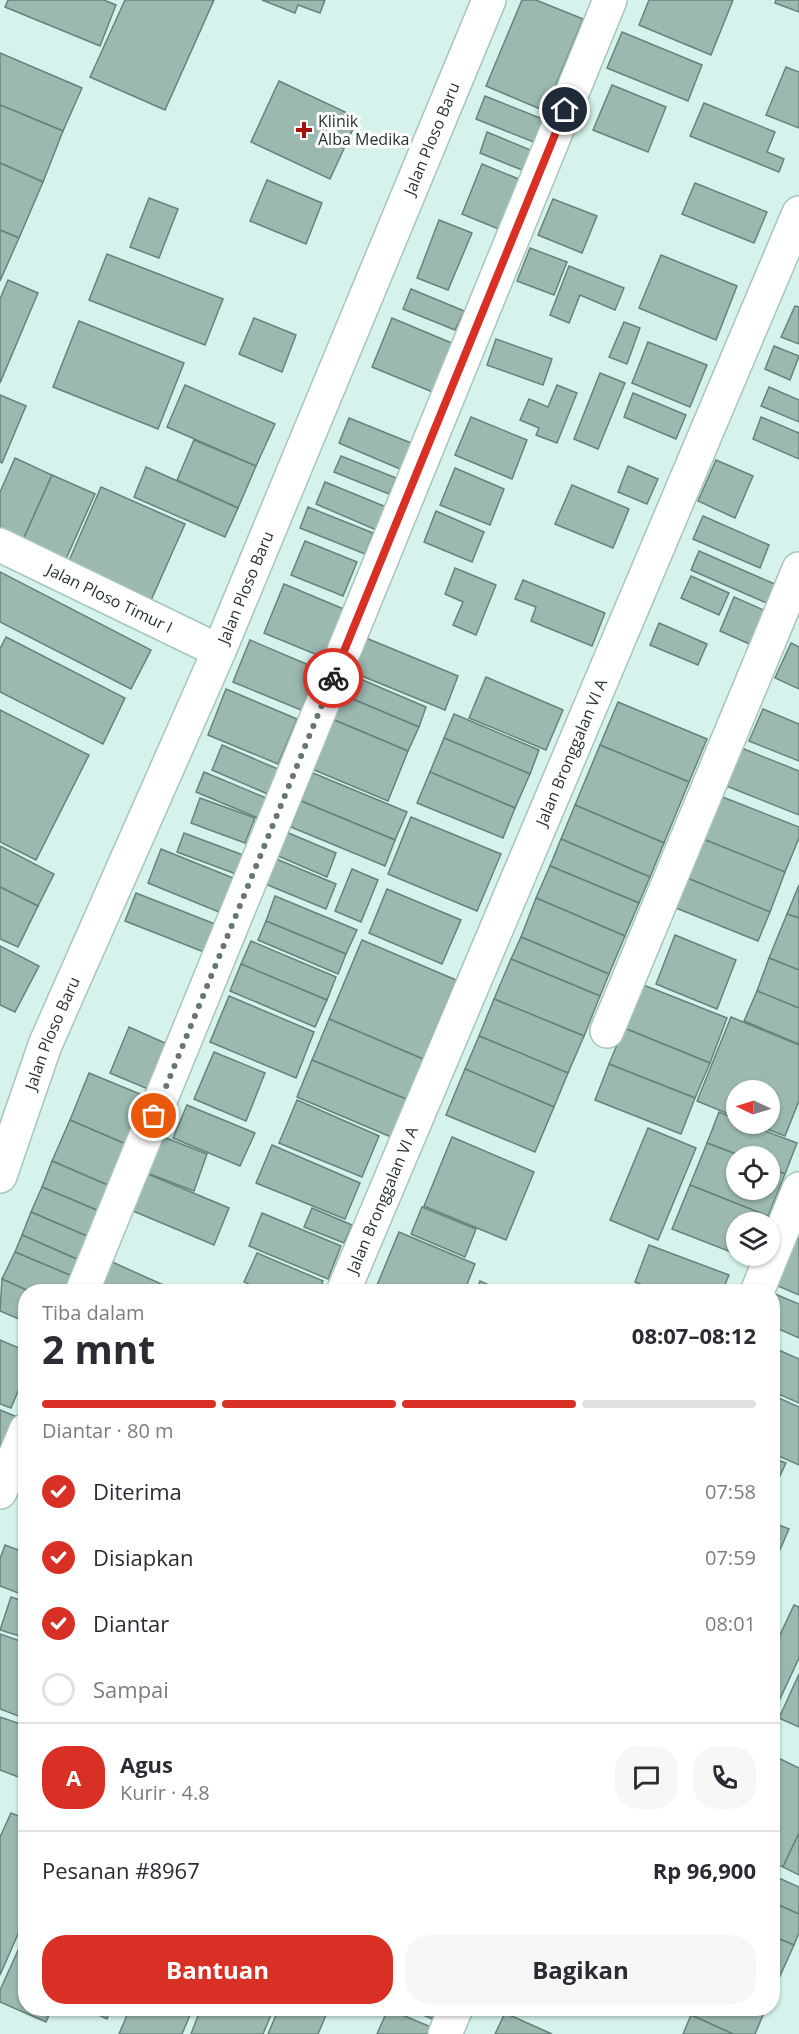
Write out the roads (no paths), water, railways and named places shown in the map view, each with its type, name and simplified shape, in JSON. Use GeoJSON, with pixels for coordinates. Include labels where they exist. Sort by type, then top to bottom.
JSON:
{"type":"FeatureCollection","features":[{"type":"Feature","properties":{"kind":"street","name":"Jalan Ploso Baru"},"geometry":{"type":"LineString","coordinates":[[0,1176],[45,1045],[219,651],[489,0]]}},
{"type":"Feature","properties":{"kind":"street"},"geometry":{"type":"LineString","coordinates":[[85,1284],[610,0]]}},
{"type":"Feature","properties":{"kind":"street","name":"Jalan Bronggalan VI A"},"geometry":{"type":"LineString","coordinates":[[347,1284],[799,213]]}},
{"type":"Feature","properties":{"kind":"street","name":"Jalan Ploso Timur I"},"geometry":{"type":"LineString","coordinates":[[0,545],[219,651]]}},
{"type":"Feature","properties":{"kind":"street"},"geometry":{"type":"LineString","coordinates":[[607,1031],[799,569]]}},
{"type":"Feature","properties":{"kind":"street"},"geometry":{"type":"LineString","coordinates":[[760,1284],[799,1189]]}},
{"type":"Feature","properties":{"kind":"street"},"geometry":{"type":"LineString","coordinates":[[0,1492],[18,1449]]}},
{"type":"Feature","properties":{"kind":"street"},"geometry":{"type":"LineString","coordinates":[[445,2034],[453,2016]]}},
{"type":"Feature","properties":{"kind":"place","name":"Klinik Alba Medika"},"geometry":{"type":"Point","coordinates":[304,130]}}]}
